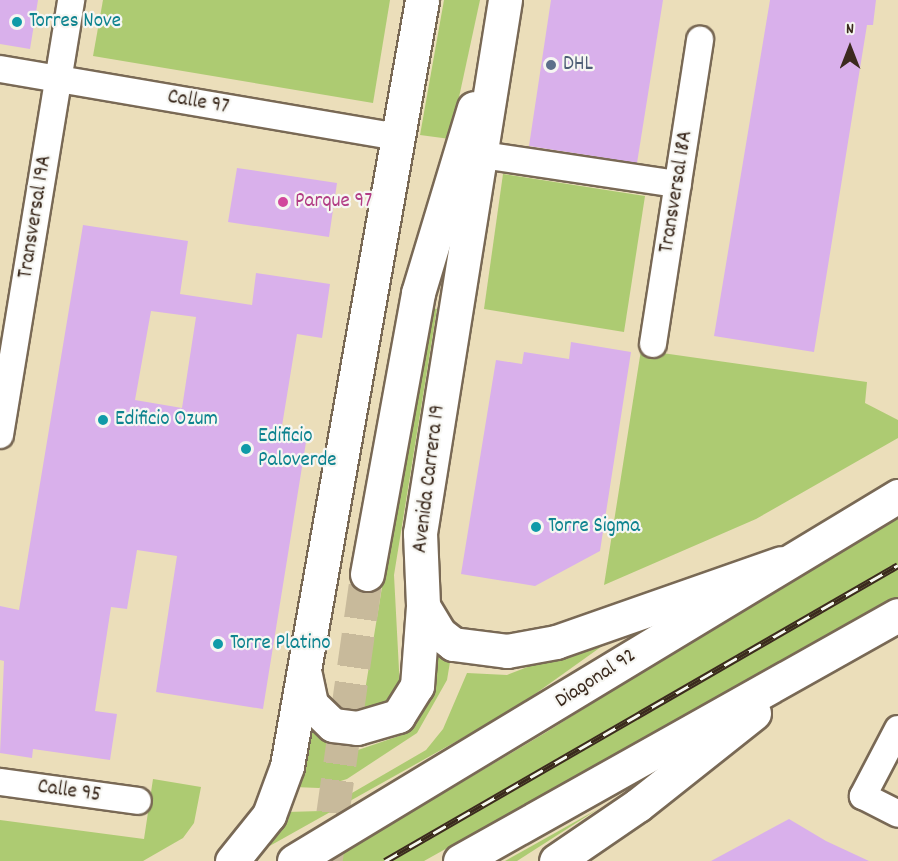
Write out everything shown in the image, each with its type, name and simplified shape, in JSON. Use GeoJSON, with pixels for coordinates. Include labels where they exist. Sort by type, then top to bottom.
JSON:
{"type":"FeatureCollection","features":[{"type":"Feature","properties":{"kind":"main road"},"geometry":{"type":"LineString","coordinates":[[232,861],[257,833],[277,799],[304,670],[396,137],[422,0]]}},
{"type":"Feature","properties":{"kind":"main road"},"geometry":{"type":"LineString","coordinates":[[367,574],[426,258],[503,13]]}},
{"type":"Feature","properties":{"kind":"main road","name":"Avenida Carrera 19"},"geometry":{"type":"LineString","coordinates":[[503,13],[483,155],[420,533],[423,606],[439,633],[453,644],[507,651],[556,642],[781,562]]}},
{"type":"Feature","properties":{"kind":"main road","name":"Diagonal 92"},"geometry":{"type":"LineString","coordinates":[[294,861],[490,747],[781,562],[898,496]]}},
{"type":"Feature","properties":{"kind":"main road"},"geometry":{"type":"LineString","coordinates":[[304,670],[311,704],[333,725],[357,728],[398,717],[410,704],[421,670],[423,606]]}},
{"type":"Feature","properties":{"kind":"main road"},"geometry":{"type":"LineString","coordinates":[[460,861],[898,615]]}},
{"type":"Feature","properties":{"kind":"main road"},"geometry":{"type":"LineString","coordinates":[[555,861],[638,806],[833,650]]}},
{"type":"Feature","properties":{"kind":"street","name":"Transversal 19A"},"geometry":{"type":"LineString","coordinates":[[0,430],[71,0]]}},
{"type":"Feature","properties":{"kind":"street","name":"Transversal 18A"},"geometry":{"type":"LineString","coordinates":[[653,344],[700,40]]}},
{"type":"Feature","properties":{"kind":"street","name":"Calle 97"},"geometry":{"type":"LineString","coordinates":[[0,69],[396,137]]}},
{"type":"Feature","properties":{"kind":"street"},"geometry":{"type":"LineString","coordinates":[[483,155],[678,184]]}},
{"type":"Feature","properties":{"kind":"street"},"geometry":{"type":"LineString","coordinates":[[898,729],[863,796],[898,814]]}},
{"type":"Feature","properties":{"kind":"street","name":"Calle 95"},"geometry":{"type":"LineString","coordinates":[[0,782],[138,801]]}},
{"type":"Feature","properties":{"kind":"green space"},"geometry":{"type":"Polygon","coordinates":[[[103,0],[390,0],[373,103],[93,56],[103,0]]]}},
{"type":"Feature","properties":{"kind":"green space"},"geometry":{"type":"Polygon","coordinates":[[[444,0],[480,0],[450,139],[420,135],[444,0]]]}},
{"type":"Feature","properties":{"kind":"green space"},"geometry":{"type":"Polygon","coordinates":[[[503,174],[645,196],[624,332],[484,309],[503,174]]]}},
{"type":"Feature","properties":{"kind":"green space"},"geometry":{"type":"Polygon","coordinates":[[[428,307],[437,309],[394,575],[400,689],[394,701],[361,715],[428,307]]]}},
{"type":"Feature","properties":{"kind":"green space"},"geometry":{"type":"Polygon","coordinates":[[[641,350],[867,382],[865,403],[898,420],[898,438],[756,519],[604,585],[641,350]]]}},
{"type":"Feature","properties":{"kind":"green space"},"geometry":{"type":"Polygon","coordinates":[[[898,511],[898,597],[424,861],[329,861],[545,733],[898,511]]]}},
{"type":"Feature","properties":{"kind":"green space"},"geometry":{"type":"Polygon","coordinates":[[[626,629],[514,709],[243,861],[287,812],[321,811],[426,750],[443,729],[467,673],[507,675],[626,629]]]}},
{"type":"Feature","properties":{"kind":"green space"},"geometry":{"type":"Polygon","coordinates":[[[439,652],[451,656],[447,680],[417,733],[347,779],[319,788],[294,787],[303,724],[355,751],[402,735],[422,711],[439,652]]]}},
{"type":"Feature","properties":{"kind":"green space"},"geometry":{"type":"Polygon","coordinates":[[[153,779],[201,787],[194,823],[183,838],[143,861],[0,861],[0,820],[144,839],[153,779]]]}},
{"type":"Feature","properties":{"kind":"green space"},"geometry":{"type":"Polygon","coordinates":[[[598,809],[517,861],[505,861],[598,809]]]}},
{"type":"Feature","properties":{"kind":"building","name":"Torres Nove"},"geometry":{"type":"Polygon","coordinates":[[[0,0],[38,0],[30,49],[0,44],[0,0]]]}},
{"type":"Feature","properties":{"kind":"building"},"geometry":{"type":"Polygon","coordinates":[[[551,0],[663,0],[637,163],[529,146],[551,0]]]}},
{"type":"Feature","properties":{"kind":"building"},"geometry":{"type":"Polygon","coordinates":[[[770,0],[876,0],[873,25],[867,25],[814,352],[714,336],[770,0]]]}},
{"type":"Feature","properties":{"kind":"building","name":"Parque 97"},"geometry":{"type":"Polygon","coordinates":[[[237,168],[337,183],[329,237],[228,222],[237,168]]]}},
{"type":"Feature","properties":{"kind":"building"},"geometry":{"type":"Polygon","coordinates":[[[83,225],[188,241],[180,294],[252,305],[256,273],[330,284],[322,338],[297,334],[281,432],[307,436],[263,709],[156,692],[177,556],[137,550],[127,609],[111,607],[95,711],[117,714],[110,760],[33,749],[32,758],[0,753],[4,661],[0,660],[0,606],[19,610],[83,225]],[[151,311],[135,400],[182,408],[196,317],[151,311]]]}},
{"type":"Feature","properties":{"kind":"building"},"geometry":{"type":"Polygon","coordinates":[[[571,342],[631,352],[600,551],[535,586],[461,574],[496,360],[522,364],[524,352],[569,359],[571,342]]]}},
{"type":"Feature","properties":{"kind":"building"},"geometry":{"type":"Polygon","coordinates":[[[789,819],[826,841],[869,861],[711,861],[789,819]]]}},
{"type":"Feature","properties":{"kind":"tunnel"},"geometry":{"type":"LineString","coordinates":[[326,861],[367,574]]}},
{"type":"Feature","properties":{"kind":"railway"},"geometry":{"type":"LineString","coordinates":[[385,861],[898,565]]}},
{"type":"Feature","properties":{"kind":"place","name":"Torres Nove"},"geometry":{"type":"Point","coordinates":[17,22]}},
{"type":"Feature","properties":{"kind":"place","name":"DHL"},"geometry":{"type":"Point","coordinates":[551,65]}},
{"type":"Feature","properties":{"kind":"place","name":"Parque 97"},"geometry":{"type":"Point","coordinates":[283,202]}},
{"type":"Feature","properties":{"kind":"place","name":"Edificio Ozum"},"geometry":{"type":"Point","coordinates":[103,420]}},
{"type":"Feature","properties":{"kind":"place","name":"Edificio Paloverde"},"geometry":{"type":"Point","coordinates":[246,449]}},
{"type":"Feature","properties":{"kind":"place","name":"Torre Sigma"},"geometry":{"type":"Point","coordinates":[536,527]}},
{"type":"Feature","properties":{"kind":"place","name":"Torre Platino"},"geometry":{"type":"Point","coordinates":[218,644]}}]}
